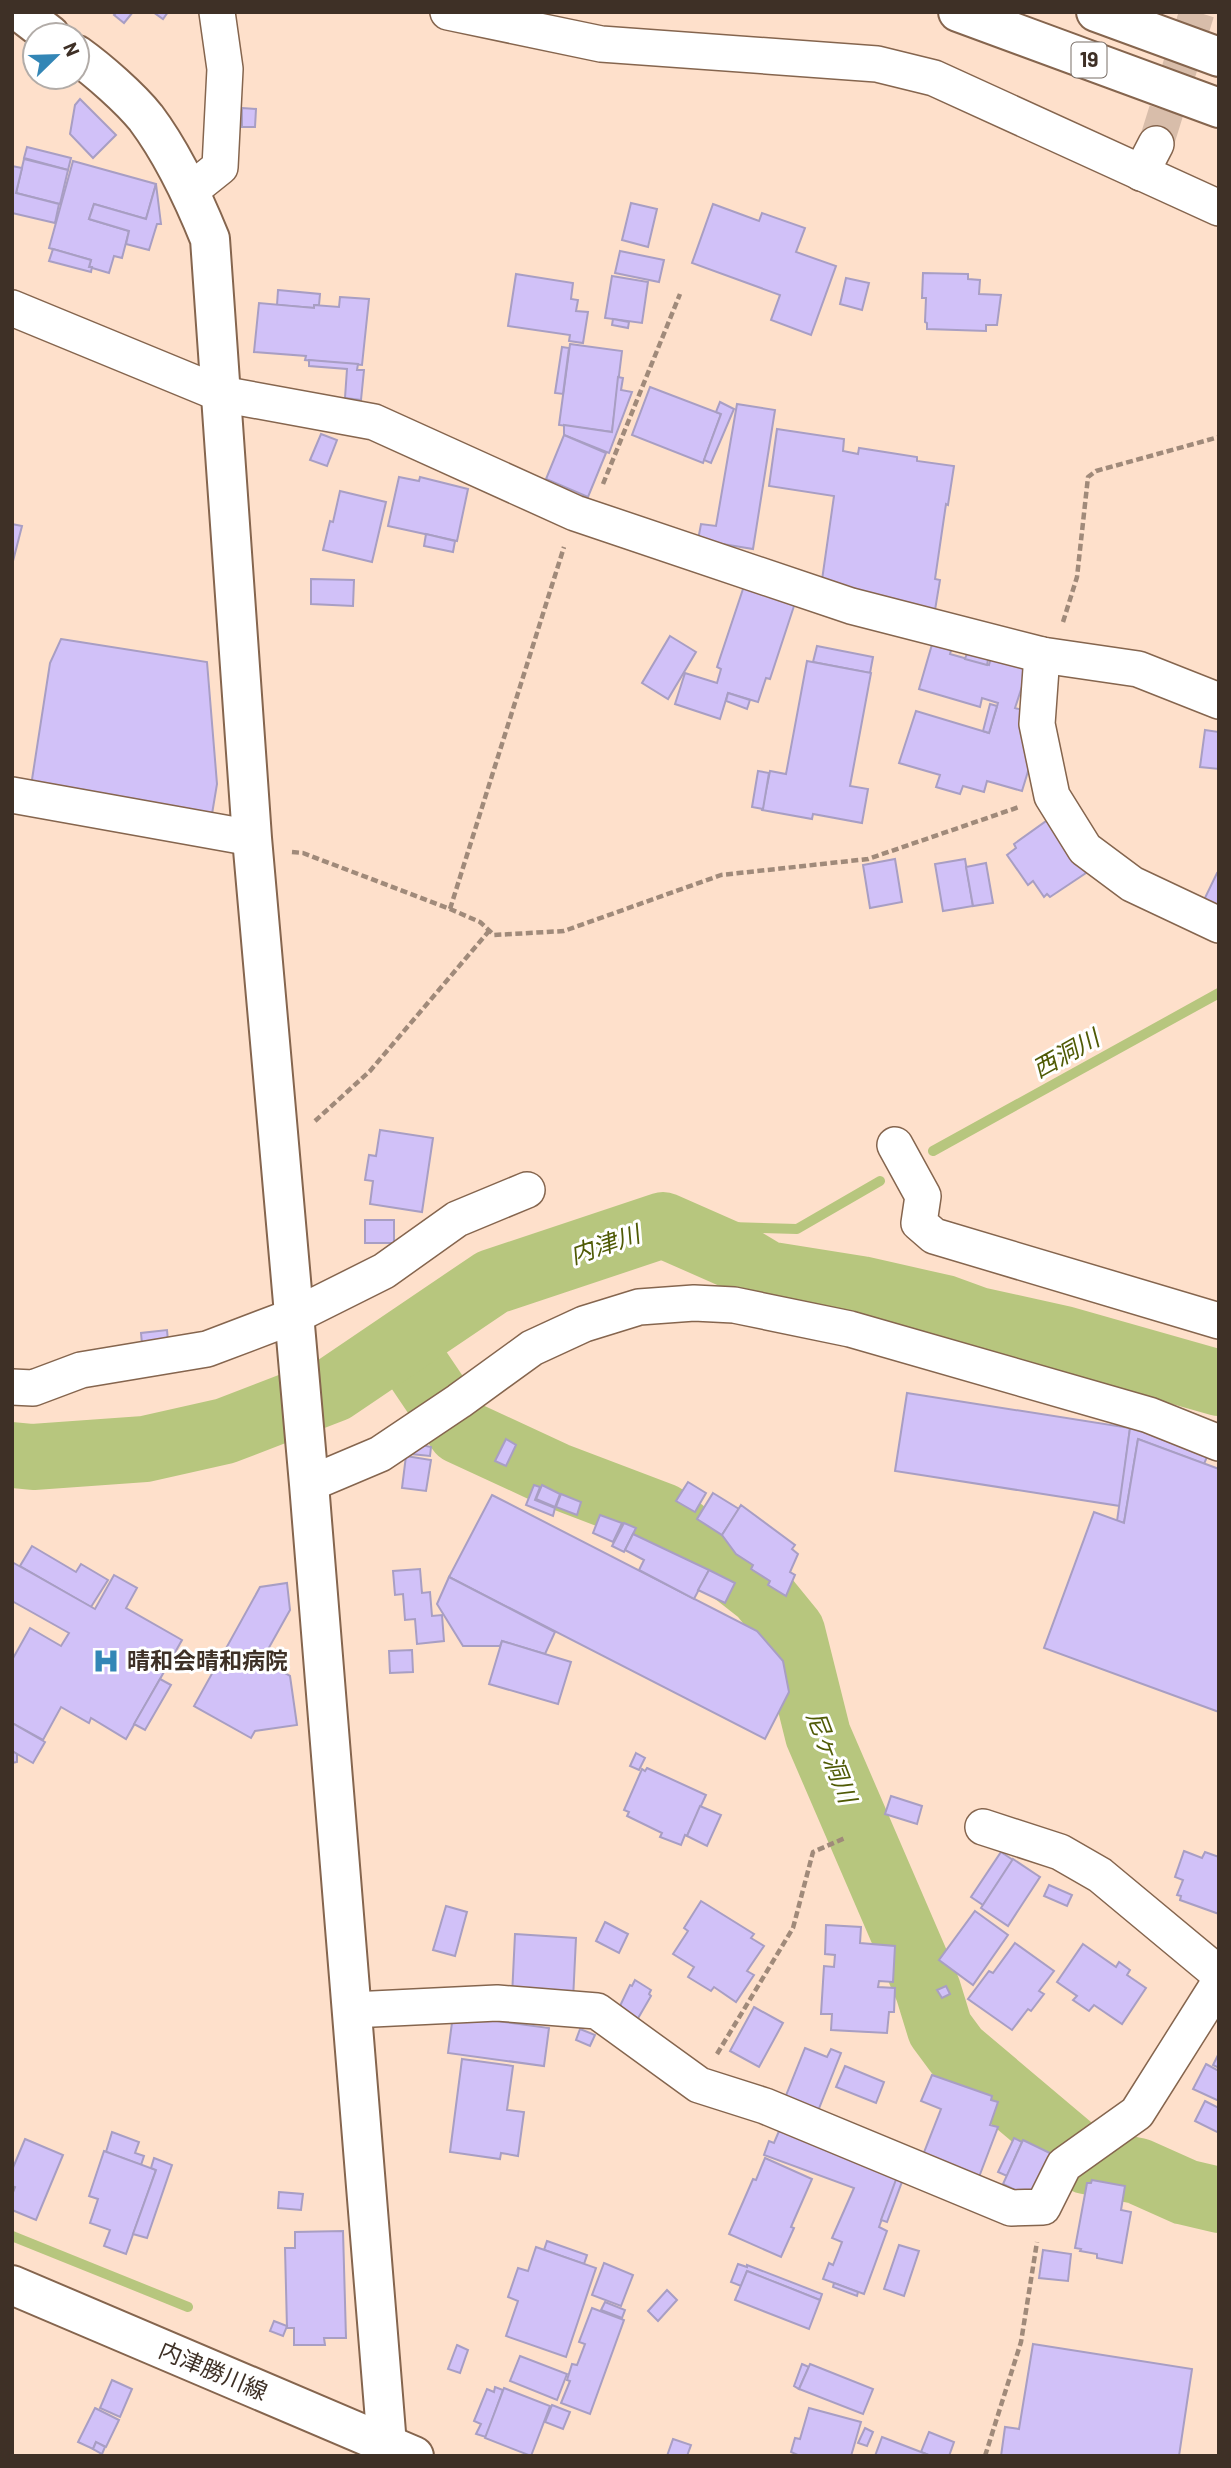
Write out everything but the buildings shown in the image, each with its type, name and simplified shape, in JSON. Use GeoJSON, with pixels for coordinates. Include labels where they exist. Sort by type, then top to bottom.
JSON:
{"type":"FeatureCollection","features":[{"type":"Feature","properties":{"kind":"main road","name":"19"},"geometry":{"type":"LineString","coordinates":[[958,12],[1219,108]]}},
{"type":"Feature","properties":{"kind":"main road","name":"19"},"geometry":{"type":"LineString","coordinates":[[1096,12],[1219,57]]}},
{"type":"Feature","properties":{"kind":"main road"},"geometry":{"type":"LineString","coordinates":[[91,65],[145,117],[190,191],[210,239],[252,843],[352,2010],[400,2450]]}},
{"type":"Feature","properties":{"kind":"main road","name":"内津勝川線"},"geometry":{"type":"LineString","coordinates":[[12,2285],[400,2450]]}},
{"type":"Feature","properties":{"kind":"street"},"geometry":{"type":"LineString","coordinates":[[190,191],[220,167],[225,69],[218,12]]}},
{"type":"Feature","properties":{"kind":"street"},"geometry":{"type":"LineString","coordinates":[[448,12],[601,44],[877,64],[934,78],[1149,158],[1219,208]]}},
{"type":"Feature","properties":{"kind":"street"},"geometry":{"type":"LineString","coordinates":[[12,308],[221,394],[374,422],[582,515],[851,606],[1047,656],[1138,669],[1219,701]]}},
{"type":"Feature","properties":{"kind":"street"},"geometry":{"type":"LineString","coordinates":[[1047,656],[1037,724],[1052,796],[1085,849],[1132,884],[1219,925]]}},
{"type":"Feature","properties":{"kind":"street"},"geometry":{"type":"LineString","coordinates":[[12,795],[252,843]]}},
{"type":"Feature","properties":{"kind":"street"},"geometry":{"type":"LineString","coordinates":[[895,1144],[923,1196],[919,1223],[934,1236],[1219,1321]]}},
{"type":"Feature","properties":{"kind":"street"},"geometry":{"type":"LineString","coordinates":[[12,1387],[33,1388],[81,1370],[206,1349],[294,1316],[384,1271],[457,1219],[527,1190]]}},
{"type":"Feature","properties":{"kind":"street"},"geometry":{"type":"LineString","coordinates":[[309,1484],[380,1454],[532,1348],[584,1324],[639,1307],[694,1303],[721,1304],[850,1329],[1149,1415],[1219,1443]]}},
{"type":"Feature","properties":{"kind":"street"},"geometry":{"type":"LineString","coordinates":[[983,1827],[1060,1852],[1100,1875],[1219,1974]]}},
{"type":"Feature","properties":{"kind":"street"},"geometry":{"type":"LineString","coordinates":[[352,2010],[497,2003],[597,2011],[699,2085],[765,2106],[1011,2208],[1043,2207],[1064,2165],[1137,2113],[1219,1983]]}},
{"type":"Feature","properties":{"kind":"path"},"geometry":{"type":"LineString","coordinates":[[450,909],[582,515],[680,294]]}},
{"type":"Feature","properties":{"kind":"path"},"geometry":{"type":"LineString","coordinates":[[1047,656],[1077,577],[1088,477],[1096,471],[1219,437]]}},
{"type":"Feature","properties":{"kind":"path"},"geometry":{"type":"LineString","coordinates":[[252,843],[303,853],[450,909],[480,922],[494,935],[564,931],[721,875],[868,859],[1052,796]]}},
{"type":"Feature","properties":{"kind":"path"},"geometry":{"type":"LineString","coordinates":[[278,1135],[302,1131],[370,1072],[489,931]]}},
{"type":"Feature","properties":{"kind":"path"},"geometry":{"type":"LineString","coordinates":[[699,2085],[793,1928],[813,1852],[845,1838]]}},
{"type":"Feature","properties":{"kind":"path"},"geometry":{"type":"LineString","coordinates":[[985,2456],[1021,2342],[1043,2207]]}},
{"type":"Feature","properties":{"kind":"waterway","name":"西洞川"},"geometry":{"type":"LineString","coordinates":[[933,1151],[1219,993]]}},
{"type":"Feature","properties":{"kind":"waterway","name":"西洞川"},"geometry":{"type":"LineString","coordinates":[[663,1225],[797,1229],[880,1181]]}},
{"type":"Feature","properties":{"kind":"waterway","name":"内津川"},"geometry":{"type":"LineString","coordinates":[[12,1455],[33,1457],[145,1449],[225,1431],[334,1389],[492,1282],[663,1225],[747,1262],[767,1274],[861,1289],[945,1308],[978,1320],[1064,1339],[1219,1383]]}},
{"type":"Feature","properties":{"kind":"waterway","name":"尼ヶ洞川"},"geometry":{"type":"LineString","coordinates":[[402,1345],[460,1431],[555,1475],[663,1516],[761,1593],[792,1631],[818,1735],[928,1990],[940,2029],[957,2052],[1086,2161],[1138,2171],[1185,2192],[1219,2200]]}},
{"type":"Feature","properties":{"kind":"waterway"},"geometry":{"type":"LineString","coordinates":[[12,2236],[188,2307]]}},
{"type":"Feature","properties":{"kind":"tunnel"},"geometry":{"type":"LineString","coordinates":[[1156,144],[1197,12]]}},
{"type":"Feature","properties":{"kind":"place","name":"晴和会晴和病院"},"geometry":{"type":"Point","coordinates":[106,1661]}}]}
